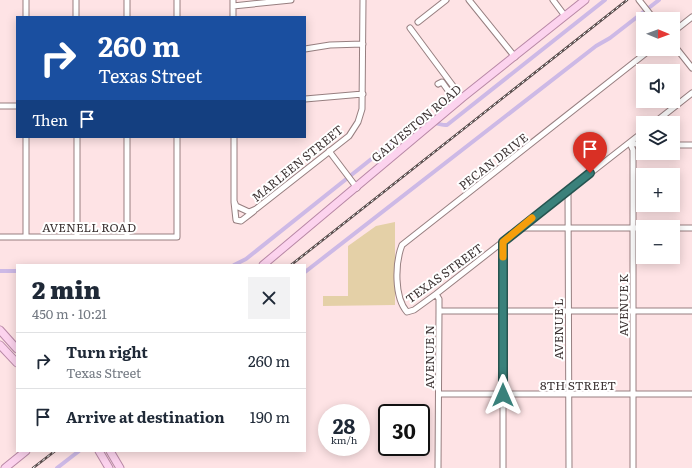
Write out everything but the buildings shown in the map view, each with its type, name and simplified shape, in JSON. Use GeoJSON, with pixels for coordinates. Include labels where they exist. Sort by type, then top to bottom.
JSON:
{"type":"FeatureCollection","features":[{"type":"Feature","properties":{"kind":"main road","name":"GALVESTON ROAD"},"geometry":{"type":"LineString","coordinates":[[264,264],[357,188],[459,101],[585,0]]}},
{"type":"Feature","properties":{"kind":"main road"},"geometry":{"type":"LineString","coordinates":[[0,330],[16,348]]}},
{"type":"Feature","properties":{"kind":"main road"},"geometry":{"type":"LineString","coordinates":[[0,345],[16,362]]}},
{"type":"Feature","properties":{"kind":"main road"},"geometry":{"type":"LineString","coordinates":[[4,468],[25,452]]}},
{"type":"Feature","properties":{"kind":"main road"},"geometry":{"type":"LineString","coordinates":[[100,452],[109,468]]}},
{"type":"Feature","properties":{"kind":"main road"},"geometry":{"type":"LineString","coordinates":[[111,452],[120,468]]}},
{"type":"Feature","properties":{"kind":"street"},"geometry":{"type":"LineString","coordinates":[[26,0],[26,16]]}},
{"type":"Feature","properties":{"kind":"street"},"geometry":{"type":"LineString","coordinates":[[76,0],[76,16]]}},
{"type":"Feature","properties":{"kind":"street"},"geometry":{"type":"LineString","coordinates":[[127,0],[127,16]]}},
{"type":"Feature","properties":{"kind":"street"},"geometry":{"type":"LineString","coordinates":[[177,0],[177,16]]}},
{"type":"Feature","properties":{"kind":"street"},"geometry":{"type":"LineString","coordinates":[[233,16],[233,3],[291,0]]}},
{"type":"Feature","properties":{"kind":"street","name":"MARLEEN STREET"},"geometry":{"type":"LineString","coordinates":[[234,201],[236,206],[242,210],[249,212],[256,209],[349,136],[358,122],[362,109],[363,94],[363,0]]}},
{"type":"Feature","properties":{"kind":"street"},"geometry":{"type":"LineString","coordinates":[[418,22],[446,0]]}},
{"type":"Feature","properties":{"kind":"street"},"geometry":{"type":"LineString","coordinates":[[469,0],[515,57]]}},
{"type":"Feature","properties":{"kind":"street"},"geometry":{"type":"LineString","coordinates":[[553,0],[565,16]]}},
{"type":"Feature","properties":{"kind":"street"},"geometry":{"type":"LineString","coordinates":[[639,0],[648,12]]}},
{"type":"Feature","properties":{"kind":"street"},"geometry":{"type":"LineString","coordinates":[[680,26],[692,17]]}},
{"type":"Feature","properties":{"kind":"street"},"geometry":{"type":"LineString","coordinates":[[410,28],[459,101]]}},
{"type":"Feature","properties":{"kind":"street"},"geometry":{"type":"LineString","coordinates":[[306,49],[330,45],[363,44]]}},
{"type":"Feature","properties":{"kind":"street"},"geometry":{"type":"LineString","coordinates":[[680,53],[692,68]]}},
{"type":"Feature","properties":{"kind":"street","name":"PECAN DRIVE"},"geometry":{"type":"LineString","coordinates":[[407,312],[400,303],[399,294],[398,254],[402,245],[642,56]]}},
{"type":"Feature","properties":{"kind":"street"},"geometry":{"type":"LineString","coordinates":[[438,84],[442,82],[459,101]]}},
{"type":"Feature","properties":{"kind":"street"},"geometry":{"type":"LineString","coordinates":[[663,116],[692,93]]}},
{"type":"Feature","properties":{"kind":"street"},"geometry":{"type":"LineString","coordinates":[[306,99],[363,94]]}},
{"type":"Feature","properties":{"kind":"street"},"geometry":{"type":"LineString","coordinates":[[0,106],[16,106]]}},
{"type":"Feature","properties":{"kind":"street","name":"TEXAS STREET"},"geometry":{"type":"LineString","coordinates":[[407,312],[414,310],[436,294],[636,137]]}},
{"type":"Feature","properties":{"kind":"street"},"geometry":{"type":"LineString","coordinates":[[26,138],[26,237]]}},
{"type":"Feature","properties":{"kind":"street"},"geometry":{"type":"LineString","coordinates":[[77,138],[77,237]]}},
{"type":"Feature","properties":{"kind":"street"},"geometry":{"type":"LineString","coordinates":[[127,138],[127,237]]}},
{"type":"Feature","properties":{"kind":"street","name":"AVENELL ROAD"},"geometry":{"type":"LineString","coordinates":[[0,237],[177,237],[177,138]]}},
{"type":"Feature","properties":{"kind":"street"},"geometry":{"type":"LineString","coordinates":[[234,138],[234,213],[236,220],[242,221],[256,209]]}},
{"type":"Feature","properties":{"kind":"street"},"geometry":{"type":"LineString","coordinates":[[630,142],[636,143]]}},
{"type":"Feature","properties":{"kind":"street","name":"AVENUE K"},"geometry":{"type":"LineString","coordinates":[[630,142],[633,150],[633,468]]}},
{"type":"Feature","properties":{"kind":"street"},"geometry":{"type":"LineString","coordinates":[[680,145],[692,145]]}},
{"type":"Feature","properties":{"kind":"street"},"geometry":{"type":"LineString","coordinates":[[329,151],[357,188]]}},
{"type":"Feature","properties":{"kind":"street","name":"AVENUE L"},"geometry":{"type":"LineString","coordinates":[[568,190],[568,468]]}},
{"type":"Feature","properties":{"kind":"street"},"geometry":{"type":"LineString","coordinates":[[520,228],[633,228]]}},
{"type":"Feature","properties":{"kind":"street"},"geometry":{"type":"LineString","coordinates":[[680,228],[692,228]]}},
{"type":"Feature","properties":{"kind":"street"},"geometry":{"type":"LineString","coordinates":[[503,242],[503,468]]}},
{"type":"Feature","properties":{"kind":"street","name":"AVENUE N"},"geometry":{"type":"LineString","coordinates":[[436,294],[439,299],[438,468]]}},
{"type":"Feature","properties":{"kind":"street"},"geometry":{"type":"LineString","coordinates":[[439,311],[692,311]]}},
{"type":"Feature","properties":{"kind":"street","name":"8TH STREET"},"geometry":{"type":"LineString","coordinates":[[439,394],[692,394]]}},
{"type":"Feature","properties":{"kind":"shaded area"},"geometry":{"type":"Polygon","coordinates":[[[395,222],[395,305],[323,306],[323,296],[348,296],[348,246],[376,226],[395,222]]]}},
{"type":"Feature","properties":{"kind":"waterway"},"geometry":{"type":"LineString","coordinates":[[236,264],[246,259],[419,121],[426,120],[447,125],[605,0]]}},
{"type":"Feature","properties":{"kind":"waterway"},"geometry":{"type":"LineString","coordinates":[[306,271],[596,46],[610,38],[659,0]]}},
{"type":"Feature","properties":{"kind":"waterway"},"geometry":{"type":"LineString","coordinates":[[0,271],[16,271]]}},
{"type":"Feature","properties":{"kind":"waterway"},"geometry":{"type":"LineString","coordinates":[[57,468],[78,452]]}},
{"type":"Feature","properties":{"kind":"railway"},"geometry":{"type":"LineString","coordinates":[[292,264],[627,0]]}},
{"type":"Feature","properties":{"kind":"railway"},"geometry":{"type":"LineString","coordinates":[[33,468],[54,452]]}},
{"type":"Feature","properties":{"kind":"slow traffic"},"geometry":{"type":"LineString","coordinates":[[503,257],[503,242],[532,218]]}},
{"type":"Feature","properties":{"kind":"route"},"geometry":{"type":"LineString","coordinates":[[503,395],[503,242],[590,173]]}}]}
